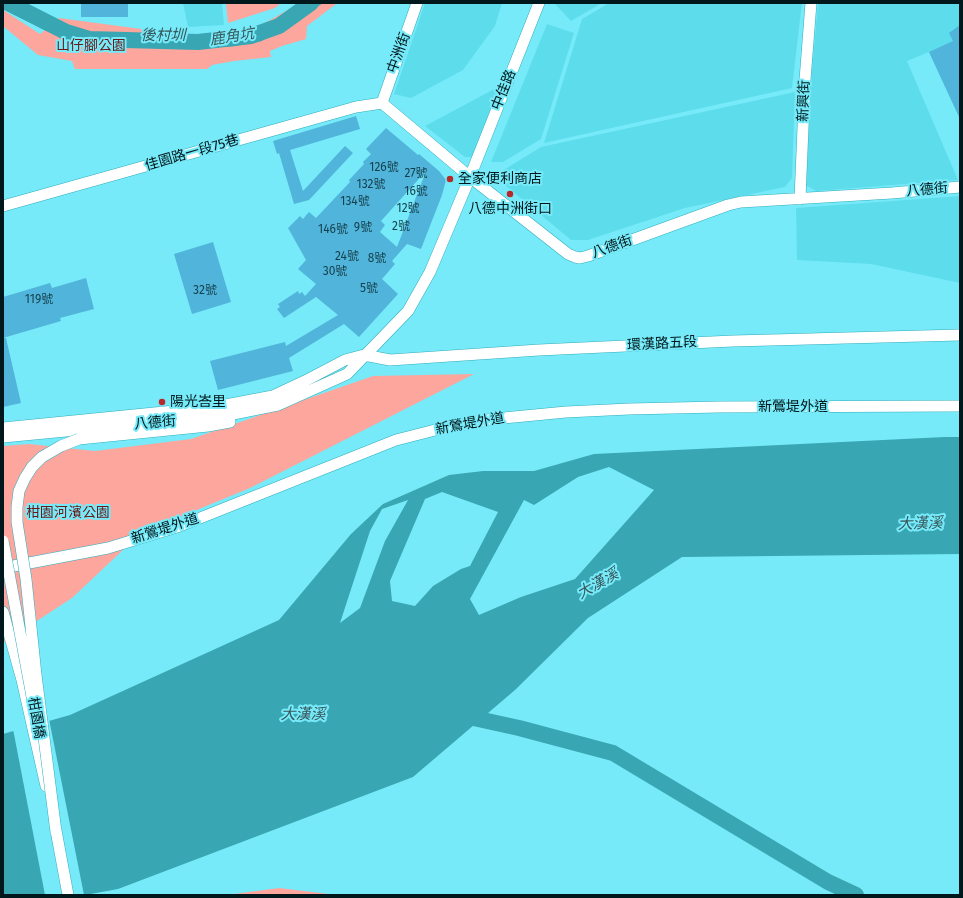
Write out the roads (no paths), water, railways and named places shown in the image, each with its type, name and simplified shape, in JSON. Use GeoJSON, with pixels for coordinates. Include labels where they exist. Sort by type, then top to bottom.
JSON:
{"type":"FeatureCollection","features":[{"type":"Feature","properties":{"kind":"street","name":"中洲街"},"geometry":{"type":"LineString","coordinates":[[382,103],[417,3]]}},
{"type":"Feature","properties":{"kind":"street","name":"中佳路"},"geometry":{"type":"LineString","coordinates":[[470,177],[539,3]]}},
{"type":"Feature","properties":{"kind":"street","name":"新興街"},"geometry":{"type":"LineString","coordinates":[[800,199],[805,80],[811,3]]}},
{"type":"Feature","properties":{"kind":"street"},"geometry":{"type":"LineString","coordinates":[[382,103],[470,177]]}},
{"type":"Feature","properties":{"kind":"street","name":"佳園路一段75巷"},"geometry":{"type":"LineString","coordinates":[[3,206],[356,107],[382,103]]}},
{"type":"Feature","properties":{"kind":"street","name":"八德街"},"geometry":{"type":"LineString","coordinates":[[3,437],[223,416],[278,405],[348,374],[408,311],[430,272],[470,177],[568,254],[580,258],[728,205],[741,202],[892,193],[960,187]]}},
{"type":"Feature","properties":{"kind":"street","name":"環漢路五段"},"geometry":{"type":"LineString","coordinates":[[364,356],[390,360],[539,350],[733,341],[960,335]]}},
{"type":"Feature","properties":{"kind":"street","name":"八德街"},"geometry":{"type":"LineString","coordinates":[[3,428],[215,407],[273,396],[345,360],[364,356]]}},
{"type":"Feature","properties":{"kind":"street"},"geometry":{"type":"LineString","coordinates":[[56,832],[35,667],[26,579],[17,522],[19,491],[25,478],[32,467],[42,458],[61,446],[79,439],[208,426],[245,419],[278,405]]}},
{"type":"Feature","properties":{"kind":"street","name":"新鶯堤外道"},"geometry":{"type":"LineString","coordinates":[[3,568],[108,548],[180,526],[396,440],[443,428],[478,422],[566,412],[727,407],[960,406]]}},
{"type":"Feature","properties":{"kind":"street","name":"柑園橋"},"geometry":{"type":"LineString","coordinates":[[3,541],[68,895]]}},
{"type":"Feature","properties":{"kind":"street"},"geometry":{"type":"LineString","coordinates":[[3,612],[22,680],[56,832]]}},
{"type":"Feature","properties":{"kind":"water","name":"大漢溪"},"geometry":{"type":"Polygon","coordinates":[[[960,437],[960,554],[682,557],[588,618],[515,690],[413,777],[118,889],[85,895],[3,895],[3,734],[70,715],[279,620],[351,534],[383,504],[449,475],[483,471],[534,471],[594,454],[960,437]],[[609,467],[578,477],[534,505],[524,500],[470,599],[479,615],[521,597],[575,579],[654,490],[609,467]],[[442,492],[425,499],[390,581],[392,601],[415,606],[433,586],[461,569],[470,566],[498,512],[442,492]],[[408,500],[382,509],[370,531],[340,623],[360,608],[385,541],[408,500]]]}},
{"type":"Feature","properties":{"kind":"waterway","name":"鹿角坑"},"geometry":{"type":"LineString","coordinates":[[9,3],[66,32],[89,39],[198,42],[251,36],[279,26],[311,3]]}},
{"type":"Feature","properties":{"kind":"waterway","name":"後村圳"},"geometry":{"type":"LineString","coordinates":[[3,8],[41,27],[85,46],[200,47],[234,45],[261,40],[285,27],[321,3]]}},
{"type":"Feature","properties":{"kind":"waterway"},"geometry":{"type":"LineString","coordinates":[[460,715],[519,728],[613,753],[828,882],[856,895]]}},
{"type":"Feature","properties":{"kind":"place","name":"全家便利商店"},"geometry":{"type":"Point","coordinates":[450,179]}},
{"type":"Feature","properties":{"kind":"place","name":"八德中洲街口"},"geometry":{"type":"Point","coordinates":[510,194]}},
{"type":"Feature","properties":{"kind":"place","name":"陽光峇里"},"geometry":{"type":"Point","coordinates":[162,402]}},
{"type":"Feature","properties":{"kind":"park label","name":"山仔腳公園"},"geometry":{"type":"Point","coordinates":[91,46]}},
{"type":"Feature","properties":{"kind":"park label","name":"柑園河濱公園"},"geometry":{"type":"Point","coordinates":[68,513]}}]}
